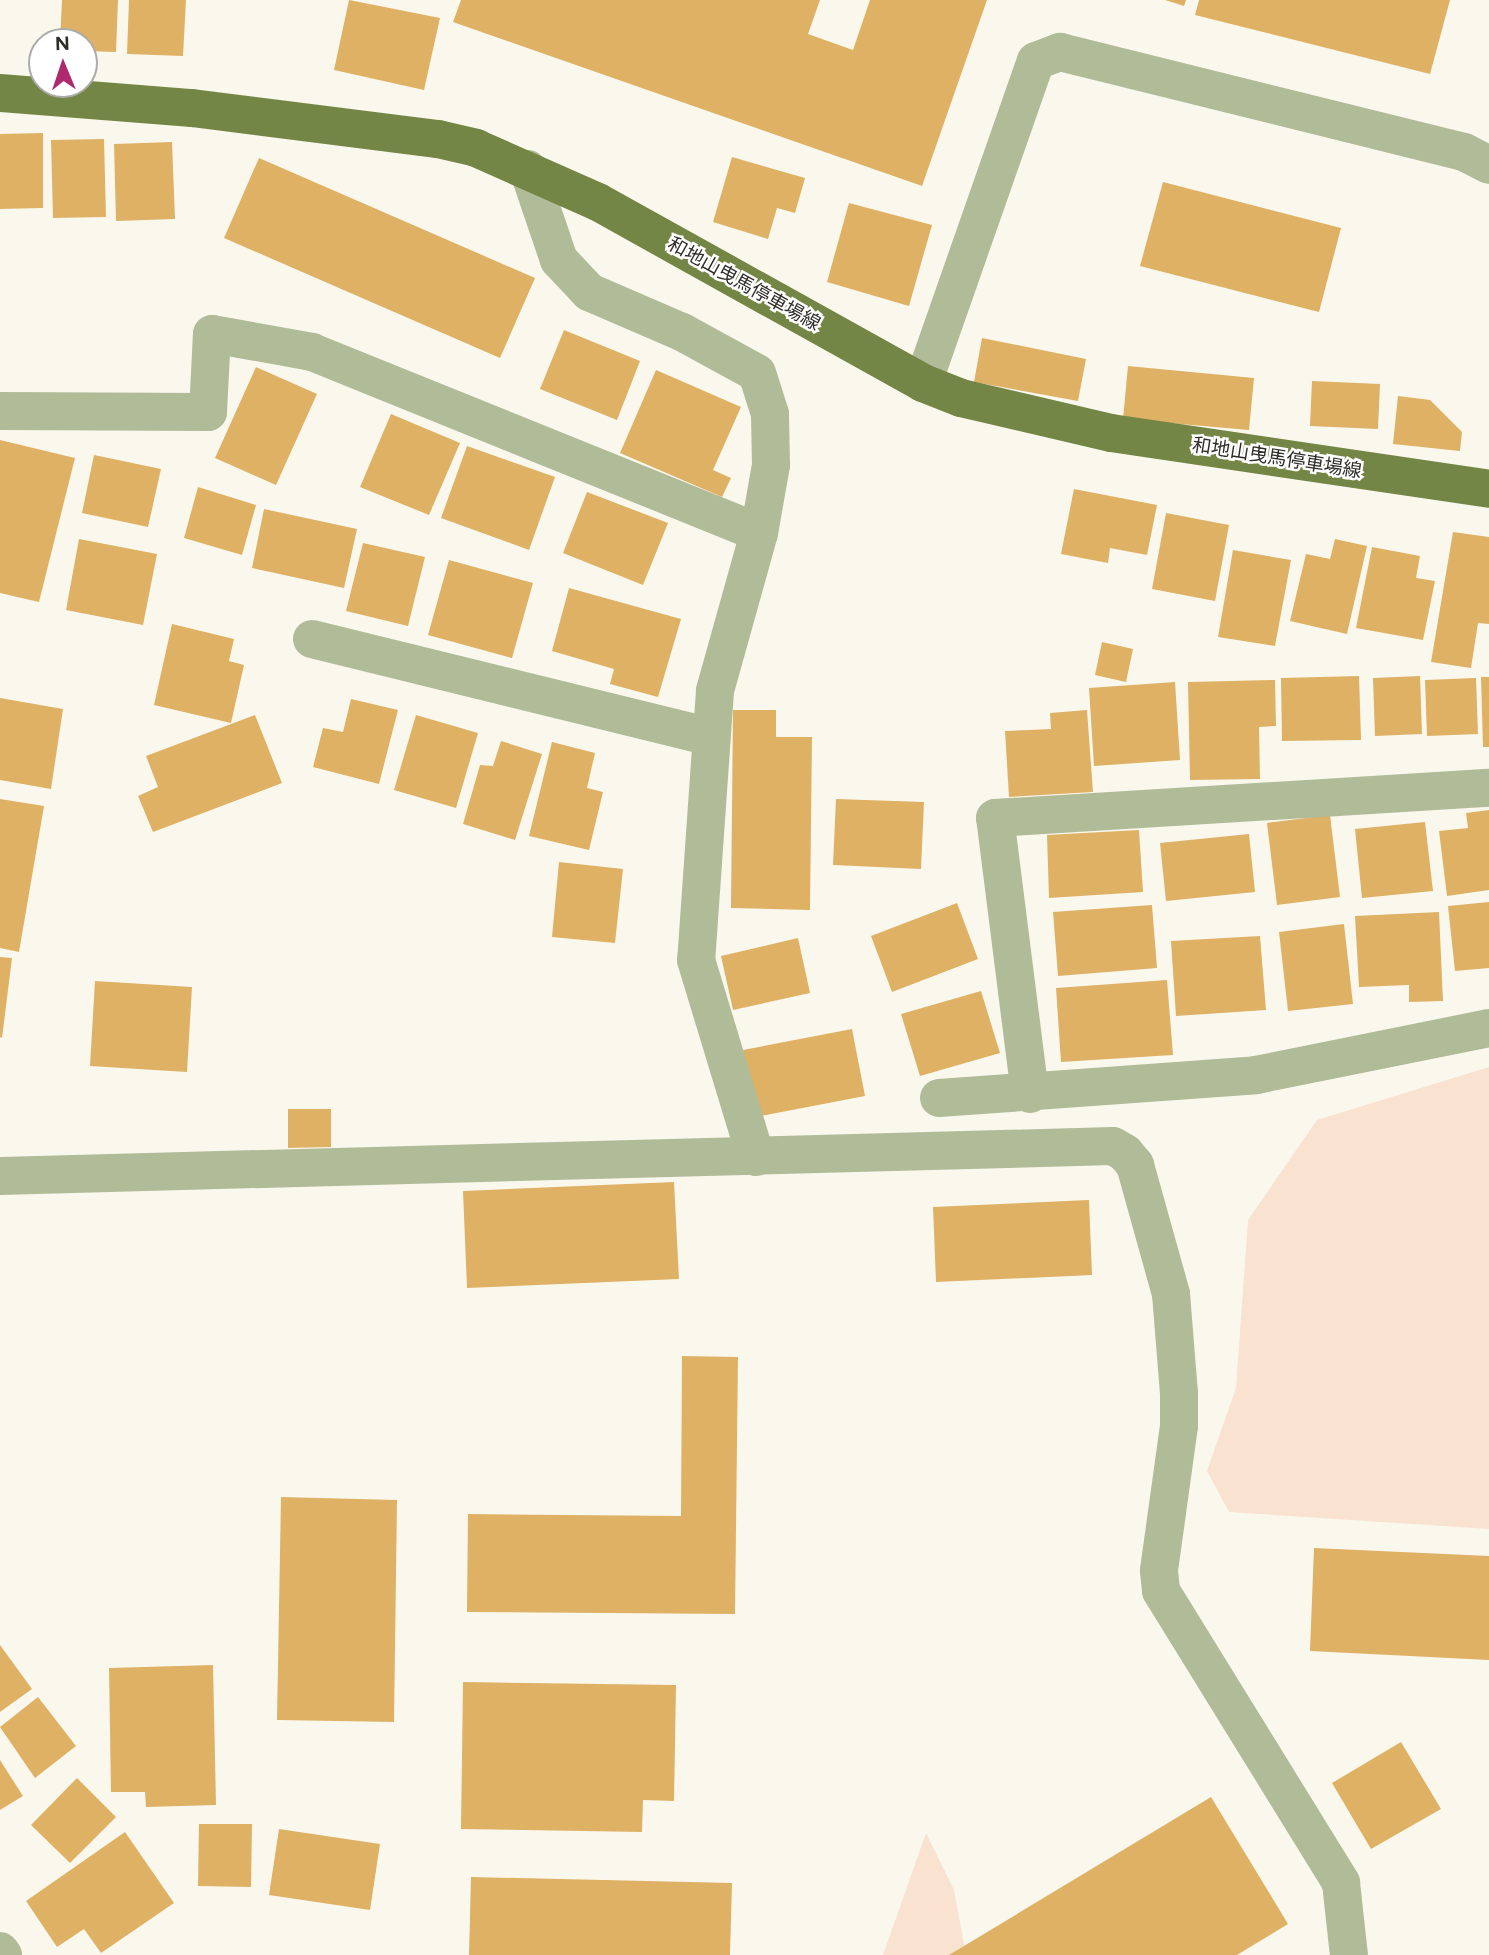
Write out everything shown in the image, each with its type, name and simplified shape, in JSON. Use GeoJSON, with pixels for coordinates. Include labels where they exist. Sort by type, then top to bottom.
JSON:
{"type":"FeatureCollection","features":[{"type":"Feature","properties":{"kind":"main road","name":"和地山曳馬停車場線"},"geometry":{"type":"LineString","coordinates":[[0,93],[192,108],[438,139],[528,169],[598,202],[923,383],[961,398],[1111,433],[1489,489]]}},
{"type":"Feature","properties":{"kind":"street"},"geometry":{"type":"LineString","coordinates":[[923,383],[1036,61],[1060,52],[1464,152],[1489,165]]}},
{"type":"Feature","properties":{"kind":"street"},"geometry":{"type":"LineString","coordinates":[[528,169],[559,260],[589,292],[682,332],[757,373],[769,414],[771,465],[759,533],[718,679],[710,737],[696,960],[756,1157]]}},
{"type":"Feature","properties":{"kind":"street"},"geometry":{"type":"LineString","coordinates":[[0,411],[208,412],[212,334],[312,352],[759,533]]}},
{"type":"Feature","properties":{"kind":"street"},"geometry":{"type":"LineString","coordinates":[[312,639],[710,737]]}},
{"type":"Feature","properties":{"kind":"street"},"geometry":{"type":"LineString","coordinates":[[1030,1094],[995,818],[1489,788]]}},
{"type":"Feature","properties":{"kind":"street"},"geometry":{"type":"LineString","coordinates":[[939,1098],[1030,1094],[1256,1075],[1489,1028]]}},
{"type":"Feature","properties":{"kind":"street"},"geometry":{"type":"LineString","coordinates":[[0,1176],[1113,1146],[1135,1165],[1171,1294],[1180,1426],[1159,1571],[1161,1591],[1340,1883],[1349,1955]]}},
{"type":"Feature","properties":{"kind":"shaded area"},"geometry":{"type":"Polygon","coordinates":[[[1489,1067],[1489,1529],[1229,1512],[1207,1471],[1236,1388],[1248,1220],[1317,1120],[1489,1067]]]}},
{"type":"Feature","properties":{"kind":"shaded area"},"geometry":{"type":"Polygon","coordinates":[[[926,1833],[954,1890],[966,1955],[883,1955],[926,1833]]]}},
{"type":"Feature","properties":{"kind":"building"},"geometry":{"type":"Polygon","coordinates":[[[62,0],[118,0],[116,52],[98,51],[98,28],[61,28],[62,0]]]}},
{"type":"Feature","properties":{"kind":"building"},"geometry":{"type":"Polygon","coordinates":[[[129,0],[186,0],[183,56],[127,54],[129,0]]]}},
{"type":"Feature","properties":{"kind":"building"},"geometry":{"type":"Polygon","coordinates":[[[349,0],[440,18],[424,90],[334,70],[349,0]]]}},
{"type":"Feature","properties":{"kind":"building"},"geometry":{"type":"Polygon","coordinates":[[[461,0],[820,0],[808,34],[853,50],[870,0],[987,0],[922,186],[453,22],[461,0]]]}},
{"type":"Feature","properties":{"kind":"building"},"geometry":{"type":"Polygon","coordinates":[[[1165,0],[1186,0],[1184,6],[1165,0]]]}},
{"type":"Feature","properties":{"kind":"building"},"geometry":{"type":"Polygon","coordinates":[[[1199,0],[1450,0],[1430,74],[1195,15],[1199,0]]]}},
{"type":"Feature","properties":{"kind":"building"},"geometry":{"type":"Polygon","coordinates":[[[43,133],[43,208],[0,209],[0,134],[43,133]]]}},
{"type":"Feature","properties":{"kind":"building"},"geometry":{"type":"Polygon","coordinates":[[[104,139],[106,217],[53,218],[51,140],[104,139]]]}},
{"type":"Feature","properties":{"kind":"building"},"geometry":{"type":"Polygon","coordinates":[[[172,142],[175,219],[116,221],[114,144],[172,142]]]}},
{"type":"Feature","properties":{"kind":"building"},"geometry":{"type":"Polygon","coordinates":[[[732,157],[805,178],[795,213],[777,208],[768,239],[713,222],[732,157]]]}},
{"type":"Feature","properties":{"kind":"building"},"geometry":{"type":"Polygon","coordinates":[[[259,158],[535,278],[500,358],[224,238],[259,158]]]}},
{"type":"Feature","properties":{"kind":"building"},"geometry":{"type":"Polygon","coordinates":[[[1163,182],[1341,228],[1319,312],[1140,266],[1163,182]]]}},
{"type":"Feature","properties":{"kind":"building"},"geometry":{"type":"Polygon","coordinates":[[[849,203],[932,225],[909,306],[827,282],[849,203]]]}},
{"type":"Feature","properties":{"kind":"building"},"geometry":{"type":"Polygon","coordinates":[[[564,330],[640,361],[617,420],[540,389],[564,330]]]}},
{"type":"Feature","properties":{"kind":"building"},"geometry":{"type":"Polygon","coordinates":[[[982,338],[1086,359],[1078,401],[974,382],[982,338]]]}},
{"type":"Feature","properties":{"kind":"building"},"geometry":{"type":"Polygon","coordinates":[[[1128,366],[1254,378],[1249,430],[1123,419],[1128,366]]]}},
{"type":"Feature","properties":{"kind":"building"},"geometry":{"type":"Polygon","coordinates":[[[256,367],[317,394],[276,485],[215,458],[256,367]]]}},
{"type":"Feature","properties":{"kind":"building"},"geometry":{"type":"Polygon","coordinates":[[[656,370],[741,407],[713,470],[731,478],[722,497],[620,453],[656,370]]]}},
{"type":"Feature","properties":{"kind":"building"},"geometry":{"type":"Polygon","coordinates":[[[1312,381],[1380,384],[1378,429],[1310,426],[1312,381]]]}},
{"type":"Feature","properties":{"kind":"building"},"geometry":{"type":"Polygon","coordinates":[[[1398,396],[1430,400],[1462,432],[1460,451],[1393,444],[1398,396]]]}},
{"type":"Feature","properties":{"kind":"building"},"geometry":{"type":"Polygon","coordinates":[[[391,414],[460,443],[429,515],[360,487],[391,414]]]}},
{"type":"Feature","properties":{"kind":"building"},"geometry":{"type":"Polygon","coordinates":[[[0,440],[75,458],[39,602],[0,593],[0,440]]]}},
{"type":"Feature","properties":{"kind":"building"},"geometry":{"type":"Polygon","coordinates":[[[467,446],[555,477],[529,550],[441,518],[467,446]]]}},
{"type":"Feature","properties":{"kind":"building"},"geometry":{"type":"Polygon","coordinates":[[[94,455],[161,469],[148,527],[82,513],[94,455]]]}},
{"type":"Feature","properties":{"kind":"building"},"geometry":{"type":"Polygon","coordinates":[[[198,487],[256,505],[242,555],[184,538],[198,487]]]}},
{"type":"Feature","properties":{"kind":"building"},"geometry":{"type":"Polygon","coordinates":[[[1074,489],[1157,505],[1147,555],[1110,548],[1108,563],[1061,554],[1074,489]]]}},
{"type":"Feature","properties":{"kind":"building"},"geometry":{"type":"Polygon","coordinates":[[[587,492],[668,523],[643,585],[563,553],[587,492]]]}},
{"type":"Feature","properties":{"kind":"building"},"geometry":{"type":"Polygon","coordinates":[[[264,509],[357,529],[344,588],[252,568],[264,509]]]}},
{"type":"Feature","properties":{"kind":"building"},"geometry":{"type":"Polygon","coordinates":[[[1166,513],[1229,525],[1215,601],[1152,589],[1166,513]]]}},
{"type":"Feature","properties":{"kind":"building"},"geometry":{"type":"Polygon","coordinates":[[[1453,532],[1489,537],[1489,624],[1478,623],[1471,668],[1431,662],[1453,532]]]}},
{"type":"Feature","properties":{"kind":"building"},"geometry":{"type":"Polygon","coordinates":[[[79,539],[157,554],[143,625],[66,610],[79,539]]]}},
{"type":"Feature","properties":{"kind":"building"},"geometry":{"type":"Polygon","coordinates":[[[1335,539],[1367,546],[1347,634],[1290,621],[1306,554],[1330,559],[1335,539]]]}},
{"type":"Feature","properties":{"kind":"building"},"geometry":{"type":"Polygon","coordinates":[[[363,543],[425,557],[408,626],[346,611],[363,543]]]}},
{"type":"Feature","properties":{"kind":"building"},"geometry":{"type":"Polygon","coordinates":[[[1372,547],[1420,556],[1416,578],[1435,581],[1423,640],[1356,628],[1372,547]]]}},
{"type":"Feature","properties":{"kind":"building"},"geometry":{"type":"Polygon","coordinates":[[[1233,550],[1291,560],[1275,646],[1218,637],[1233,550]]]}},
{"type":"Feature","properties":{"kind":"building"},"geometry":{"type":"Polygon","coordinates":[[[449,560],[533,583],[512,658],[428,635],[449,560]]]}},
{"type":"Feature","properties":{"kind":"building"},"geometry":{"type":"Polygon","coordinates":[[[569,588],[681,619],[658,697],[610,684],[614,669],[552,651],[569,588]]]}},
{"type":"Feature","properties":{"kind":"building"},"geometry":{"type":"Polygon","coordinates":[[[172,624],[234,639],[229,661],[244,665],[231,723],[154,705],[172,624]]]}},
{"type":"Feature","properties":{"kind":"building"},"geometry":{"type":"Polygon","coordinates":[[[1102,642],[1133,649],[1126,682],[1095,675],[1102,642]]]}},
{"type":"Feature","properties":{"kind":"building"},"geometry":{"type":"Polygon","coordinates":[[[1359,676],[1361,740],[1282,741],[1281,678],[1359,676]]]}},
{"type":"Feature","properties":{"kind":"building"},"geometry":{"type":"Polygon","coordinates":[[[1420,676],[1422,734],[1375,736],[1373,678],[1420,676]]]}},
{"type":"Feature","properties":{"kind":"building"},"geometry":{"type":"Polygon","coordinates":[[[1481,677],[1489,677],[1489,747],[1483,747],[1481,677]]]}},
{"type":"Feature","properties":{"kind":"building"},"geometry":{"type":"Polygon","coordinates":[[[1476,678],[1478,734],[1427,736],[1425,680],[1476,678]]]}},
{"type":"Feature","properties":{"kind":"building"},"geometry":{"type":"Polygon","coordinates":[[[1275,680],[1276,726],[1259,727],[1260,779],[1190,780],[1188,682],[1275,680]]]}},
{"type":"Feature","properties":{"kind":"building"},"geometry":{"type":"Polygon","coordinates":[[[1175,682],[1180,760],[1094,766],[1089,688],[1175,682]]]}},
{"type":"Feature","properties":{"kind":"building"},"geometry":{"type":"Polygon","coordinates":[[[0,698],[63,709],[51,789],[0,780],[0,698]]]}},
{"type":"Feature","properties":{"kind":"building"},"geometry":{"type":"Polygon","coordinates":[[[351,699],[398,710],[379,784],[313,767],[323,728],[343,732],[351,699]]]}},
{"type":"Feature","properties":{"kind":"building"},"geometry":{"type":"Polygon","coordinates":[[[733,710],[776,710],[776,737],[812,737],[810,910],[731,908],[733,710]]]}},
{"type":"Feature","properties":{"kind":"building"},"geometry":{"type":"Polygon","coordinates":[[[1087,710],[1093,792],[1009,797],[1005,731],[1051,729],[1050,713],[1087,710]]]}},
{"type":"Feature","properties":{"kind":"building"},"geometry":{"type":"Polygon","coordinates":[[[255,715],[282,783],[153,832],[138,796],[158,787],[146,756],[255,715]]]}},
{"type":"Feature","properties":{"kind":"building"},"geometry":{"type":"Polygon","coordinates":[[[416,715],[478,733],[456,808],[394,790],[416,715]]]}},
{"type":"Feature","properties":{"kind":"building"},"geometry":{"type":"Polygon","coordinates":[[[501,741],[542,754],[515,840],[463,824],[480,765],[493,766],[501,741]]]}},
{"type":"Feature","properties":{"kind":"building"},"geometry":{"type":"Polygon","coordinates":[[[552,742],[595,753],[587,788],[603,792],[589,850],[529,836],[552,742]]]}},
{"type":"Feature","properties":{"kind":"building"},"geometry":{"type":"Polygon","coordinates":[[[0,799],[44,806],[19,952],[0,948],[0,799]]]}},
{"type":"Feature","properties":{"kind":"building"},"geometry":{"type":"Polygon","coordinates":[[[836,799],[924,802],[921,869],[833,865],[836,799]]]}},
{"type":"Feature","properties":{"kind":"building"},"geometry":{"type":"Polygon","coordinates":[[[1489,810],[1489,890],[1447,896],[1439,831],[1468,828],[1466,813],[1489,810]]]}},
{"type":"Feature","properties":{"kind":"building"},"geometry":{"type":"Polygon","coordinates":[[[1330,815],[1340,897],[1277,905],[1267,823],[1330,815]]]}},
{"type":"Feature","properties":{"kind":"building"},"geometry":{"type":"Polygon","coordinates":[[[1425,822],[1433,891],[1362,898],[1355,829],[1425,822]]]}},
{"type":"Feature","properties":{"kind":"building"},"geometry":{"type":"Polygon","coordinates":[[[1139,830],[1143,892],[1049,898],[1047,835],[1139,830]]]}},
{"type":"Feature","properties":{"kind":"building"},"geometry":{"type":"Polygon","coordinates":[[[1249,834],[1255,892],[1166,901],[1160,843],[1249,834]]]}},
{"type":"Feature","properties":{"kind":"building"},"geometry":{"type":"Polygon","coordinates":[[[559,862],[623,869],[615,943],[552,937],[559,862]]]}},
{"type":"Feature","properties":{"kind":"building"},"geometry":{"type":"Polygon","coordinates":[[[1489,902],[1489,968],[1455,971],[1448,906],[1489,902]]]}},
{"type":"Feature","properties":{"kind":"building"},"geometry":{"type":"Polygon","coordinates":[[[957,903],[978,959],[892,992],[871,936],[957,903]]]}},
{"type":"Feature","properties":{"kind":"building"},"geometry":{"type":"Polygon","coordinates":[[[1152,905],[1157,968],[1058,976],[1053,912],[1152,905]]]}},
{"type":"Feature","properties":{"kind":"building"},"geometry":{"type":"Polygon","coordinates":[[[1439,912],[1443,1001],[1409,1002],[1409,985],[1359,987],[1355,916],[1439,912]]]}},
{"type":"Feature","properties":{"kind":"building"},"geometry":{"type":"Polygon","coordinates":[[[1344,924],[1353,1004],[1288,1011],[1279,932],[1344,924]]]}},
{"type":"Feature","properties":{"kind":"building"},"geometry":{"type":"Polygon","coordinates":[[[1260,936],[1266,1010],[1176,1016],[1171,941],[1260,936]]]}},
{"type":"Feature","properties":{"kind":"building"},"geometry":{"type":"Polygon","coordinates":[[[798,938],[810,993],[733,1010],[721,956],[798,938]]]}},
{"type":"Feature","properties":{"kind":"building"},"geometry":{"type":"Polygon","coordinates":[[[0,957],[12,958],[2,1038],[0,1037],[0,957]]]}},
{"type":"Feature","properties":{"kind":"building"},"geometry":{"type":"Polygon","coordinates":[[[1167,980],[1173,1055],[1061,1062],[1056,988],[1167,980]]]}},
{"type":"Feature","properties":{"kind":"building"},"geometry":{"type":"Polygon","coordinates":[[[95,981],[192,987],[187,1072],[90,1066],[95,981]]]}},
{"type":"Feature","properties":{"kind":"building"},"geometry":{"type":"Polygon","coordinates":[[[981,991],[1000,1053],[920,1076],[901,1014],[981,991]]]}},
{"type":"Feature","properties":{"kind":"building"},"geometry":{"type":"Polygon","coordinates":[[[852,1029],[865,1096],[756,1117],[743,1050],[852,1029]]]}},
{"type":"Feature","properties":{"kind":"building"},"geometry":{"type":"Polygon","coordinates":[[[288,1109],[331,1109],[331,1147],[288,1148],[288,1109]]]}},
{"type":"Feature","properties":{"kind":"building"},"geometry":{"type":"Polygon","coordinates":[[[674,1182],[679,1279],[467,1288],[463,1191],[674,1182]]]}},
{"type":"Feature","properties":{"kind":"building"},"geometry":{"type":"Polygon","coordinates":[[[1089,1200],[1092,1275],[936,1282],[933,1207],[1089,1200]]]}},
{"type":"Feature","properties":{"kind":"building"},"geometry":{"type":"Polygon","coordinates":[[[682,1356],[738,1357],[735,1614],[467,1612],[468,1514],[681,1516],[682,1356]]]}},
{"type":"Feature","properties":{"kind":"building"},"geometry":{"type":"Polygon","coordinates":[[[281,1497],[397,1500],[394,1722],[277,1720],[281,1497]]]}},
{"type":"Feature","properties":{"kind":"building"},"geometry":{"type":"Polygon","coordinates":[[[1314,1548],[1489,1556],[1489,1660],[1310,1651],[1314,1548]]]}},
{"type":"Feature","properties":{"kind":"building"},"geometry":{"type":"Polygon","coordinates":[[[0,1645],[32,1689],[0,1712],[0,1645]]]}},
{"type":"Feature","properties":{"kind":"building"},"geometry":{"type":"Polygon","coordinates":[[[213,1665],[216,1805],[146,1807],[145,1792],[111,1792],[109,1668],[213,1665]]]}},
{"type":"Feature","properties":{"kind":"building"},"geometry":{"type":"Polygon","coordinates":[[[463,1682],[676,1685],[674,1801],[643,1800],[642,1832],[461,1829],[463,1682]]]}},
{"type":"Feature","properties":{"kind":"building"},"geometry":{"type":"Polygon","coordinates":[[[38,1697],[76,1746],[35,1778],[0,1727],[38,1697]]]}},
{"type":"Feature","properties":{"kind":"building"},"geometry":{"type":"Polygon","coordinates":[[[1401,1742],[1441,1809],[1371,1849],[1332,1783],[1401,1742]]]}},
{"type":"Feature","properties":{"kind":"building"},"geometry":{"type":"Polygon","coordinates":[[[0,1760],[23,1796],[0,1810],[0,1760]]]}},
{"type":"Feature","properties":{"kind":"building"},"geometry":{"type":"Polygon","coordinates":[[[77,1778],[116,1817],[70,1863],[31,1825],[77,1778]]]}},
{"type":"Feature","properties":{"kind":"building"},"geometry":{"type":"Polygon","coordinates":[[[1211,1797],[1288,1924],[1237,1955],[949,1955],[1211,1797]]]}},
{"type":"Feature","properties":{"kind":"building"},"geometry":{"type":"Polygon","coordinates":[[[199,1824],[252,1824],[251,1887],[198,1886],[199,1824]]]}},
{"type":"Feature","properties":{"kind":"building"},"geometry":{"type":"Polygon","coordinates":[[[279,1829],[380,1844],[370,1910],[269,1895],[279,1829]]]}},
{"type":"Feature","properties":{"kind":"building"},"geometry":{"type":"Polygon","coordinates":[[[125,1832],[174,1903],[101,1953],[84,1929],[57,1947],[26,1901],[125,1832]]]}},
{"type":"Feature","properties":{"kind":"building"},"geometry":{"type":"Polygon","coordinates":[[[471,1877],[732,1883],[730,1955],[469,1955],[471,1877]]]}}]}
